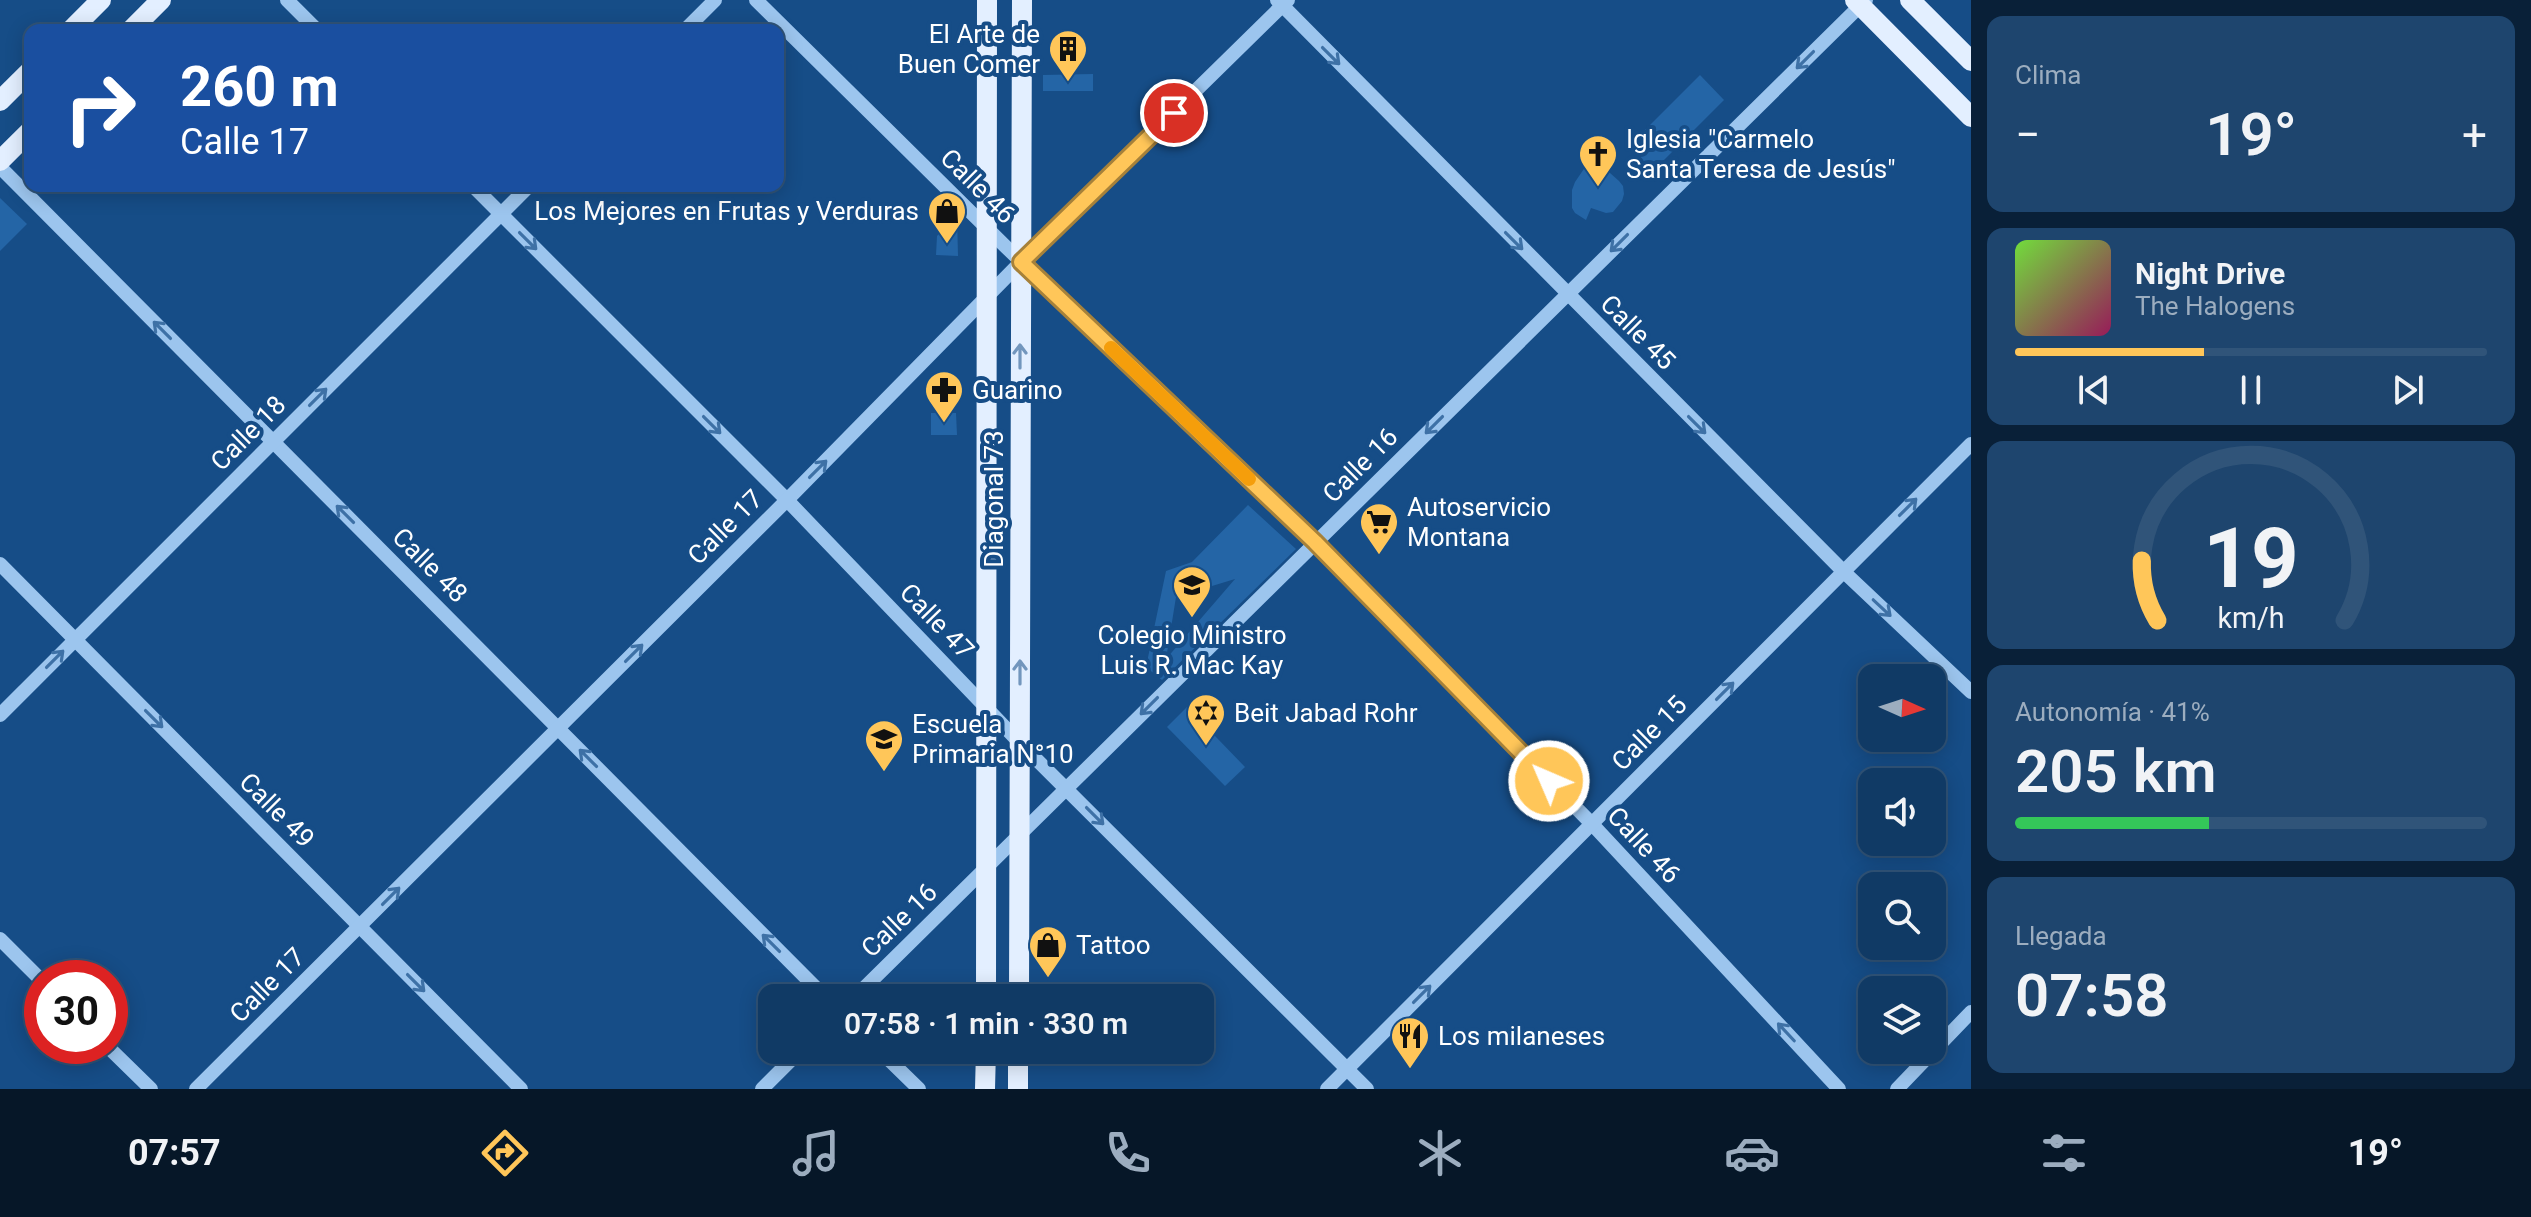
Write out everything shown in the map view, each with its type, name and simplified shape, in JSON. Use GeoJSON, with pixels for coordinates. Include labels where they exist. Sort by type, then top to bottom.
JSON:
{"type":"FeatureCollection","features":[{"type":"Feature","properties":{"kind":"main road"},"geometry":{"type":"LineString","coordinates":[[77,24],[101,0]]}},
{"type":"Feature","properties":{"kind":"main road"},"geometry":{"type":"LineString","coordinates":[[137,24],[161,0]]}},
{"type":"Feature","properties":{"kind":"main road","name":"Diagonal 73"},"geometry":{"type":"LineString","coordinates":[[986,984],[987,0]]}},
{"type":"Feature","properties":{"kind":"main road","name":"Diagonal 73"},"geometry":{"type":"LineString","coordinates":[[1019,984],[1022,0]]}},
{"type":"Feature","properties":{"kind":"main road"},"geometry":{"type":"LineString","coordinates":[[1910,0],[1971,61]]}},
{"type":"Feature","properties":{"kind":"main road"},"geometry":{"type":"LineString","coordinates":[[1860,2],[1971,117]]}},
{"type":"Feature","properties":{"kind":"main road"},"geometry":{"type":"LineString","coordinates":[[0,101],[24,77]]}},
{"type":"Feature","properties":{"kind":"main road"},"geometry":{"type":"LineString","coordinates":[[0,164],[24,138]]}},
{"type":"Feature","properties":{"kind":"main road"},"geometry":{"type":"LineString","coordinates":[[985,1089],[986,1064]]}},
{"type":"Feature","properties":{"kind":"main road"},"geometry":{"type":"LineString","coordinates":[[1018,1064],[1018,1089]]}},
{"type":"Feature","properties":{"kind":"street"},"geometry":{"type":"LineString","coordinates":[[287,0],[311,24]]}},
{"type":"Feature","properties":{"kind":"street"},"geometry":{"type":"LineString","coordinates":[[691,24],[715,0]]}},
{"type":"Feature","properties":{"kind":"street","name":"Calle 46"},"geometry":{"type":"LineString","coordinates":[[756,0],[780,24]]}},
{"type":"Feature","properties":{"kind":"street","name":"Calle 17"},"geometry":{"type":"LineString","coordinates":[[196,1089],[1282,2]]}},
{"type":"Feature","properties":{"kind":"street","name":"Calle 45"},"geometry":{"type":"LineString","coordinates":[[1282,2],[1844,572],[1971,692]]}},
{"type":"Feature","properties":{"kind":"street","name":"Calle 16"},"geometry":{"type":"LineString","coordinates":[[868,984],[1860,2]]}},
{"type":"Feature","properties":{"kind":"street","name":"Calle 46"},"geometry":{"type":"LineString","coordinates":[[784,28],[1021,262],[1315,542],[1592,824],[1839,1089]]}},
{"type":"Feature","properties":{"kind":"street","name":"Calle 48"},"geometry":{"type":"LineString","coordinates":[[0,164],[24,188]]}},
{"type":"Feature","properties":{"kind":"street","name":"Calle 48"},"geometry":{"type":"LineString","coordinates":[[27,192],[812,984]]}},
{"type":"Feature","properties":{"kind":"street","name":"Calle 47"},"geometry":{"type":"LineString","coordinates":[[479,192],[787,500],[1019,742],[1367,1089]]}},
{"type":"Feature","properties":{"kind":"street","name":"Calle 18"},"geometry":{"type":"LineString","coordinates":[[0,715],[523,192]]}},
{"type":"Feature","properties":{"kind":"street","name":"Calle 15"},"geometry":{"type":"LineString","coordinates":[[1327,1089],[1971,444]]}},
{"type":"Feature","properties":{"kind":"street","name":"Calle 49"},"geometry":{"type":"LineString","coordinates":[[0,564],[521,1089]]}},
{"type":"Feature","properties":{"kind":"street"},"geometry":{"type":"LineString","coordinates":[[0,939],[24,963]]}},
{"type":"Feature","properties":{"kind":"street"},"geometry":{"type":"LineString","coordinates":[[1897,1089],[1971,1012]]}},
{"type":"Feature","properties":{"kind":"street"},"geometry":{"type":"LineString","coordinates":[[125,1064],[151,1089]]}},
{"type":"Feature","properties":{"kind":"street"},"geometry":{"type":"LineString","coordinates":[[762,1089],[787,1064]]}},
{"type":"Feature","properties":{"kind":"street"},"geometry":{"type":"LineString","coordinates":[[893,1064],[919,1089]]}},
{"type":"Feature","properties":{"kind":"building","name":"El Arte de Buen Comer"},"geometry":{"type":"Polygon","coordinates":[[[1093,74],[1093,91],[1043,91],[1043,75],[1093,74]]]}},
{"type":"Feature","properties":{"kind":"building"},"geometry":{"type":"Polygon","coordinates":[[[1700,75],[1724,100],[1652,172],[1628,147],[1700,75]]]}},
{"type":"Feature","properties":{"kind":"building","name":"Iglesia \"Carmelo Santa Teresa de Jesús\""},"geometry":{"type":"Polygon","coordinates":[[[1592,157],[1619,181],[1624,194],[1613,212],[1591,208],[1586,220],[1572,208],[1572,190],[1592,157]]]}},
{"type":"Feature","properties":{"kind":"building"},"geometry":{"type":"Polygon","coordinates":[[[0,198],[27,224],[0,251],[0,198]]]}},
{"type":"Feature","properties":{"kind":"building","name":"Los Mejores en Frutas y Verduras"},"geometry":{"type":"Polygon","coordinates":[[[957,216],[958,256],[936,255],[937,236],[957,216]]]}},
{"type":"Feature","properties":{"kind":"building","name":"Guarino"},"geometry":{"type":"Polygon","coordinates":[[[931,413],[956,413],[957,435],[931,435],[931,413]]]}},
{"type":"Feature","properties":{"kind":"building","name":"Colegio Ministro Luis R. Mac Kay"},"geometry":{"type":"Polygon","coordinates":[[[1248,505],[1296,549],[1162,680],[1146,667],[1166,571],[1192,562],[1248,505]],[[1235,579],[1176,597],[1166,659],[1235,579]]]}},
{"type":"Feature","properties":{"kind":"building","name":"Beit Jabad Rohr"},"geometry":{"type":"Polygon","coordinates":[[[1187,707],[1245,767],[1225,786],[1167,727],[1187,707]]]}},
{"type":"Feature","properties":{"kind":"slow traffic"},"geometry":{"type":"LineString","coordinates":[[1111,348],[1249,479]]}},
{"type":"Feature","properties":{"kind":"place","name":"El Arte de Buen Comer"},"geometry":{"type":"Point","coordinates":[1068,83]}},
{"type":"Feature","properties":{"kind":"place","name":"Iglesia \"Carmelo Santa Teresa de Jesús\""},"geometry":{"type":"Point","coordinates":[1598,188]}},
{"type":"Feature","properties":{"kind":"place","name":"Los Mejores en Frutas y Verduras"},"geometry":{"type":"Point","coordinates":[947,245]}},
{"type":"Feature","properties":{"kind":"place","name":"Guarino"},"geometry":{"type":"Point","coordinates":[944,424]}},
{"type":"Feature","properties":{"kind":"place","name":"Autoservicio Montana"},"geometry":{"type":"Point","coordinates":[1379,556]}},
{"type":"Feature","properties":{"kind":"place","name":"Colegio Ministro Luis R. Mac Kay"},"geometry":{"type":"Point","coordinates":[1192,619]}},
{"type":"Feature","properties":{"kind":"place","name":"Beit Jabad Rohr"},"geometry":{"type":"Point","coordinates":[1206,747]}},
{"type":"Feature","properties":{"kind":"place","name":"Escuela Primaria N°10"},"geometry":{"type":"Point","coordinates":[884,773]}},
{"type":"Feature","properties":{"kind":"place","name":"Tattoo"},"geometry":{"type":"Point","coordinates":[1048,979]}},
{"type":"Feature","properties":{"kind":"place","name":"Los milaneses"},"geometry":{"type":"Point","coordinates":[1410,1070]}},
{"type":"Feature","properties":{"kind":"route"},"geometry":{"type":"LineString","coordinates":[[1174,113],[1021,262],[1315,542],[1549,781]]}}]}
